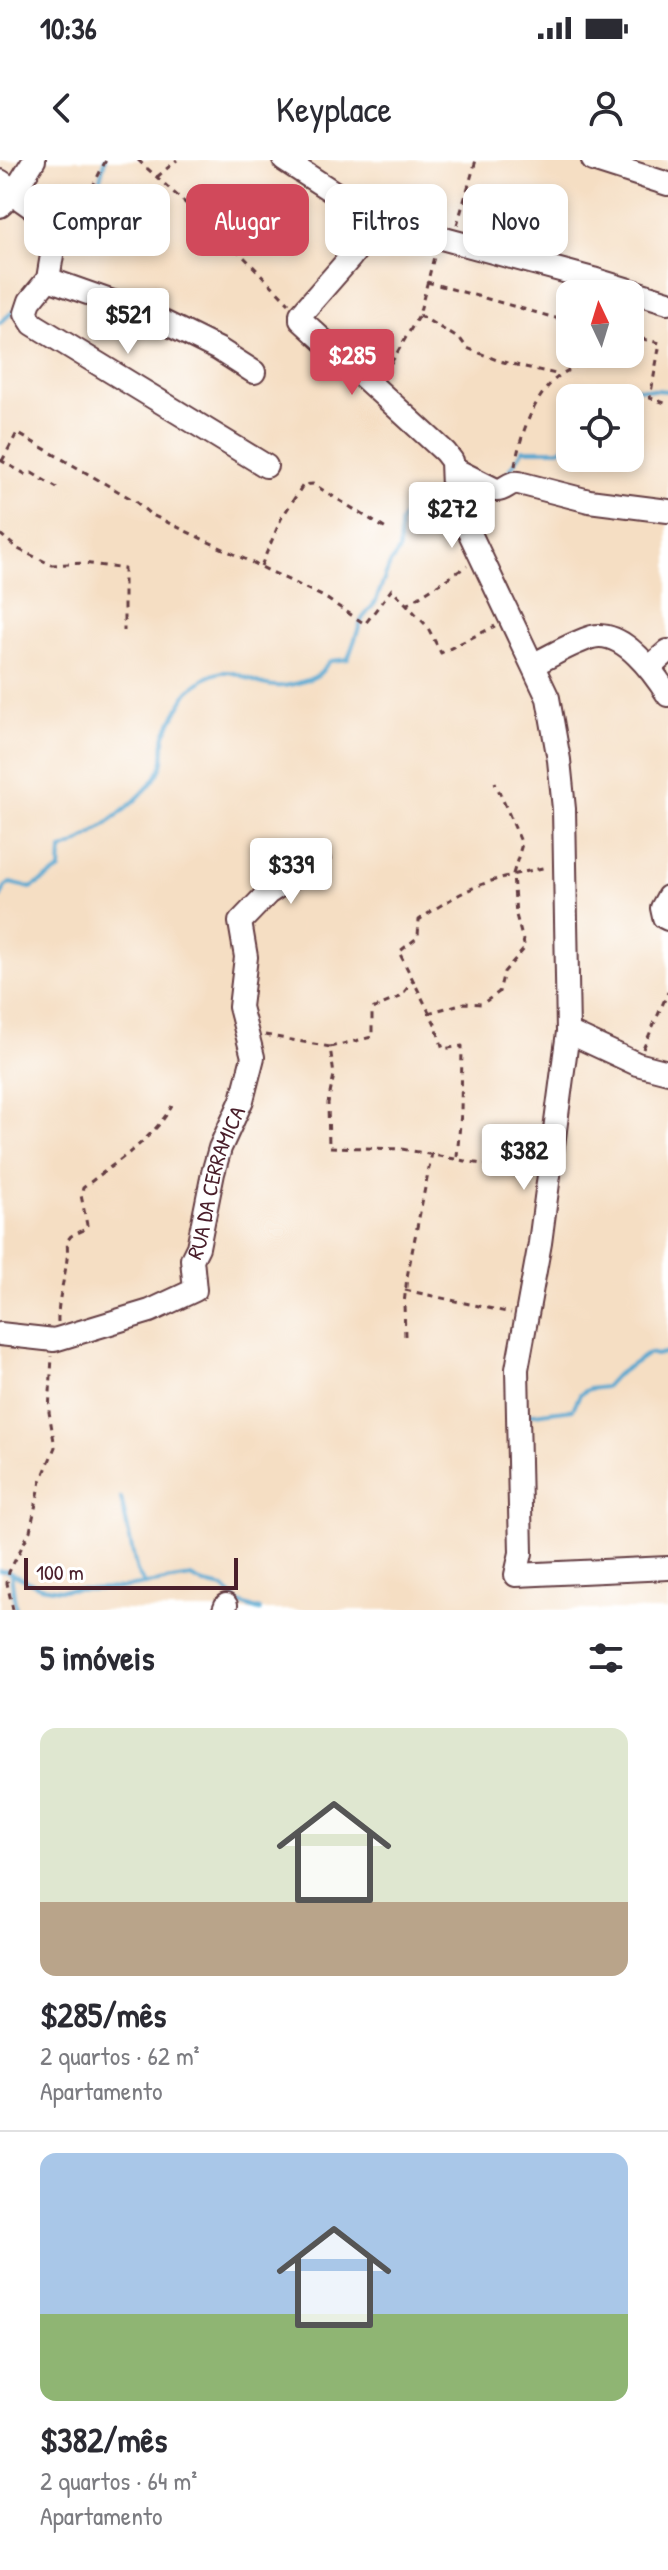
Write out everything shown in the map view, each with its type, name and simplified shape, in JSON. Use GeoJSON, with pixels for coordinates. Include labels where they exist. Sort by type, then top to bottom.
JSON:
{"type":"FeatureCollection","features":[{"type":"Feature","properties":{"kind":"street"},"geometry":{"type":"LineString","coordinates":[[24,206],[4,194],[34,160]]}},
{"type":"Feature","properties":{"kind":"street"},"geometry":{"type":"LineString","coordinates":[[284,160],[325,187]]}},
{"type":"Feature","properties":{"kind":"street"},"geometry":{"type":"LineString","coordinates":[[593,160],[668,184]]}},
{"type":"Feature","properties":{"kind":"street"},"geometry":{"type":"LineString","coordinates":[[447,239],[668,302]]}},
{"type":"Feature","properties":{"kind":"street"},"geometry":{"type":"LineString","coordinates":[[52,256],[48,279],[30,301],[26,313],[33,324],[266,466]]}},
{"type":"Feature","properties":{"kind":"street"},"geometry":{"type":"LineString","coordinates":[[352,256],[301,314],[301,320],[445,452],[454,469],[453,488],[481,558],[548,698],[557,747],[564,809],[568,1032],[528,1317],[517,1369],[521,1553],[516,1575],[668,1568]]}},
{"type":"Feature","properties":{"kind":"street"},"geometry":{"type":"LineString","coordinates":[[48,279],[147,314],[218,349],[254,372]]}},
{"type":"Feature","properties":{"kind":"street"},"geometry":{"type":"LineString","coordinates":[[454,469],[496,490],[503,490],[514,482],[589,501],[668,511]]}},
{"type":"Feature","properties":{"kind":"street"},"geometry":{"type":"LineString","coordinates":[[534,664],[593,637],[607,636],[650,667],[668,695]]}},
{"type":"Feature","properties":{"kind":"street"},"geometry":{"type":"LineString","coordinates":[[650,667],[668,651]]}},
{"type":"Feature","properties":{"kind":"street","name":"RUA DA CERRAMICA"},"geometry":{"type":"LineString","coordinates":[[0,1334],[54,1340],[150,1311],[195,1290],[192,1259],[198,1247],[220,1148],[242,1100],[253,1057],[240,1007],[246,957],[240,922],[268,893],[319,860]]}},
{"type":"Feature","properties":{"kind":"street"},"geometry":{"type":"LineString","coordinates":[[668,897],[662,908],[664,917],[668,919]]}},
{"type":"Feature","properties":{"kind":"street"},"geometry":{"type":"LineString","coordinates":[[568,1032],[637,1064],[668,1072]]}},
{"type":"Feature","properties":{"kind":"path"},"geometry":{"type":"LineString","coordinates":[[94,184],[106,160]]}},
{"type":"Feature","properties":{"kind":"path"},"geometry":{"type":"LineString","coordinates":[[138,160],[236,249],[301,314]]}},
{"type":"Feature","properties":{"kind":"path"},"geometry":{"type":"LineString","coordinates":[[157,177],[177,160]]}},
{"type":"Feature","properties":{"kind":"path"},"geometry":{"type":"LineString","coordinates":[[447,236],[476,160]]}},
{"type":"Feature","properties":{"kind":"path"},"geometry":{"type":"LineString","coordinates":[[391,363],[419,315],[427,282],[438,256]]}},
{"type":"Feature","properties":{"kind":"path"},"geometry":{"type":"LineString","coordinates":[[427,282],[556,318]]}},
{"type":"Feature","properties":{"kind":"path"},"geometry":{"type":"LineString","coordinates":[[419,315],[461,340],[467,348],[499,361],[560,375]]}},
{"type":"Feature","properties":{"kind":"path"},"geometry":{"type":"LineString","coordinates":[[644,339],[660,343],[650,398],[668,404]]}},
{"type":"Feature","properties":{"kind":"path"},"geometry":{"type":"LineString","coordinates":[[514,482],[522,435],[543,395],[560,375],[577,368]]}},
{"type":"Feature","properties":{"kind":"path"},"geometry":{"type":"LineString","coordinates":[[57,488],[1,460],[17,433],[135,501],[150,514],[324,597],[365,624],[390,589],[427,626],[441,653],[511,616]]}},
{"type":"Feature","properties":{"kind":"path"},"geometry":{"type":"LineString","coordinates":[[261,566],[281,519],[303,485],[313,484],[386,529]]}},
{"type":"Feature","properties":{"kind":"path"},"geometry":{"type":"LineString","coordinates":[[0,534],[18,549],[52,565],[69,562],[124,569],[124,631]]}},
{"type":"Feature","properties":{"kind":"path"},"geometry":{"type":"LineString","coordinates":[[405,605],[481,558]]}},
{"type":"Feature","properties":{"kind":"path"},"geometry":{"type":"LineString","coordinates":[[428,1013],[464,1003],[482,1004],[499,992],[504,972],[525,948],[516,915],[513,874],[522,844],[495,782]]}},
{"type":"Feature","properties":{"kind":"path"},"geometry":{"type":"LineString","coordinates":[[457,1157],[462,1046],[443,1049],[435,1024],[399,952],[418,937],[419,920],[468,888],[513,874],[566,863]]}},
{"type":"Feature","properties":{"kind":"path"},"geometry":{"type":"LineString","coordinates":[[248,1037],[273,1035],[330,1047],[372,1037],[372,1009],[400,997],[414,980]]}},
{"type":"Feature","properties":{"kind":"path"},"geometry":{"type":"LineString","coordinates":[[637,1064],[668,992]]}},
{"type":"Feature","properties":{"kind":"path"},"geometry":{"type":"LineString","coordinates":[[330,1047],[334,1075],[328,1103],[329,1147],[432,1153],[549,1177]]}},
{"type":"Feature","properties":{"kind":"path"},"geometry":{"type":"LineString","coordinates":[[13,1610],[7,1583],[9,1572],[30,1531],[41,1481],[55,1447],[49,1412],[57,1303],[69,1254],[67,1241],[86,1229],[87,1225],[81,1195],[83,1188],[150,1135],[172,1106]]}},
{"type":"Feature","properties":{"kind":"path"},"geometry":{"type":"LineString","coordinates":[[405,1336],[405,1290],[432,1153]]}},
{"type":"Feature","properties":{"kind":"path"},"geometry":{"type":"LineString","coordinates":[[405,1290],[528,1317]]}},
{"type":"Feature","properties":{"kind":"waterway"},"geometry":{"type":"LineString","coordinates":[[99,184],[105,160]]}},
{"type":"Feature","properties":{"kind":"waterway"},"geometry":{"type":"LineString","coordinates":[[0,323],[19,306]]}},
{"type":"Feature","properties":{"kind":"waterway"},"geometry":{"type":"LineString","coordinates":[[644,389],[668,391]]}},
{"type":"Feature","properties":{"kind":"waterway"},"geometry":{"type":"LineString","coordinates":[[505,477],[523,450],[556,450]]}},
{"type":"Feature","properties":{"kind":"waterway"},"geometry":{"type":"LineString","coordinates":[[0,899],[10,883],[31,888],[60,870],[61,850],[103,827],[146,789],[162,765],[164,739],[172,720],[188,692],[204,680],[216,673],[227,672],[269,685],[287,685],[318,675],[330,661],[348,659],[362,619],[375,603],[390,564],[399,551],[400,523],[406,513],[447,488]]}},
{"type":"Feature","properties":{"kind":"waterway"},"geometry":{"type":"LineString","coordinates":[[526,1415],[573,1409],[580,1394],[605,1387],[615,1376],[649,1353],[668,1352]]}},
{"type":"Feature","properties":{"kind":"waterway"},"geometry":{"type":"LineString","coordinates":[[121,1498],[137,1572],[144,1583]]}},
{"type":"Feature","properties":{"kind":"waterway"},"geometry":{"type":"LineString","coordinates":[[0,1571],[40,1587],[60,1590],[114,1589],[191,1577],[204,1584],[224,1588],[239,1603],[260,1610]]}},
{"type":"Feature","properties":{"kind":"waterway"},"geometry":{"type":"LineString","coordinates":[[11,1574],[16,1610]]}}]}
